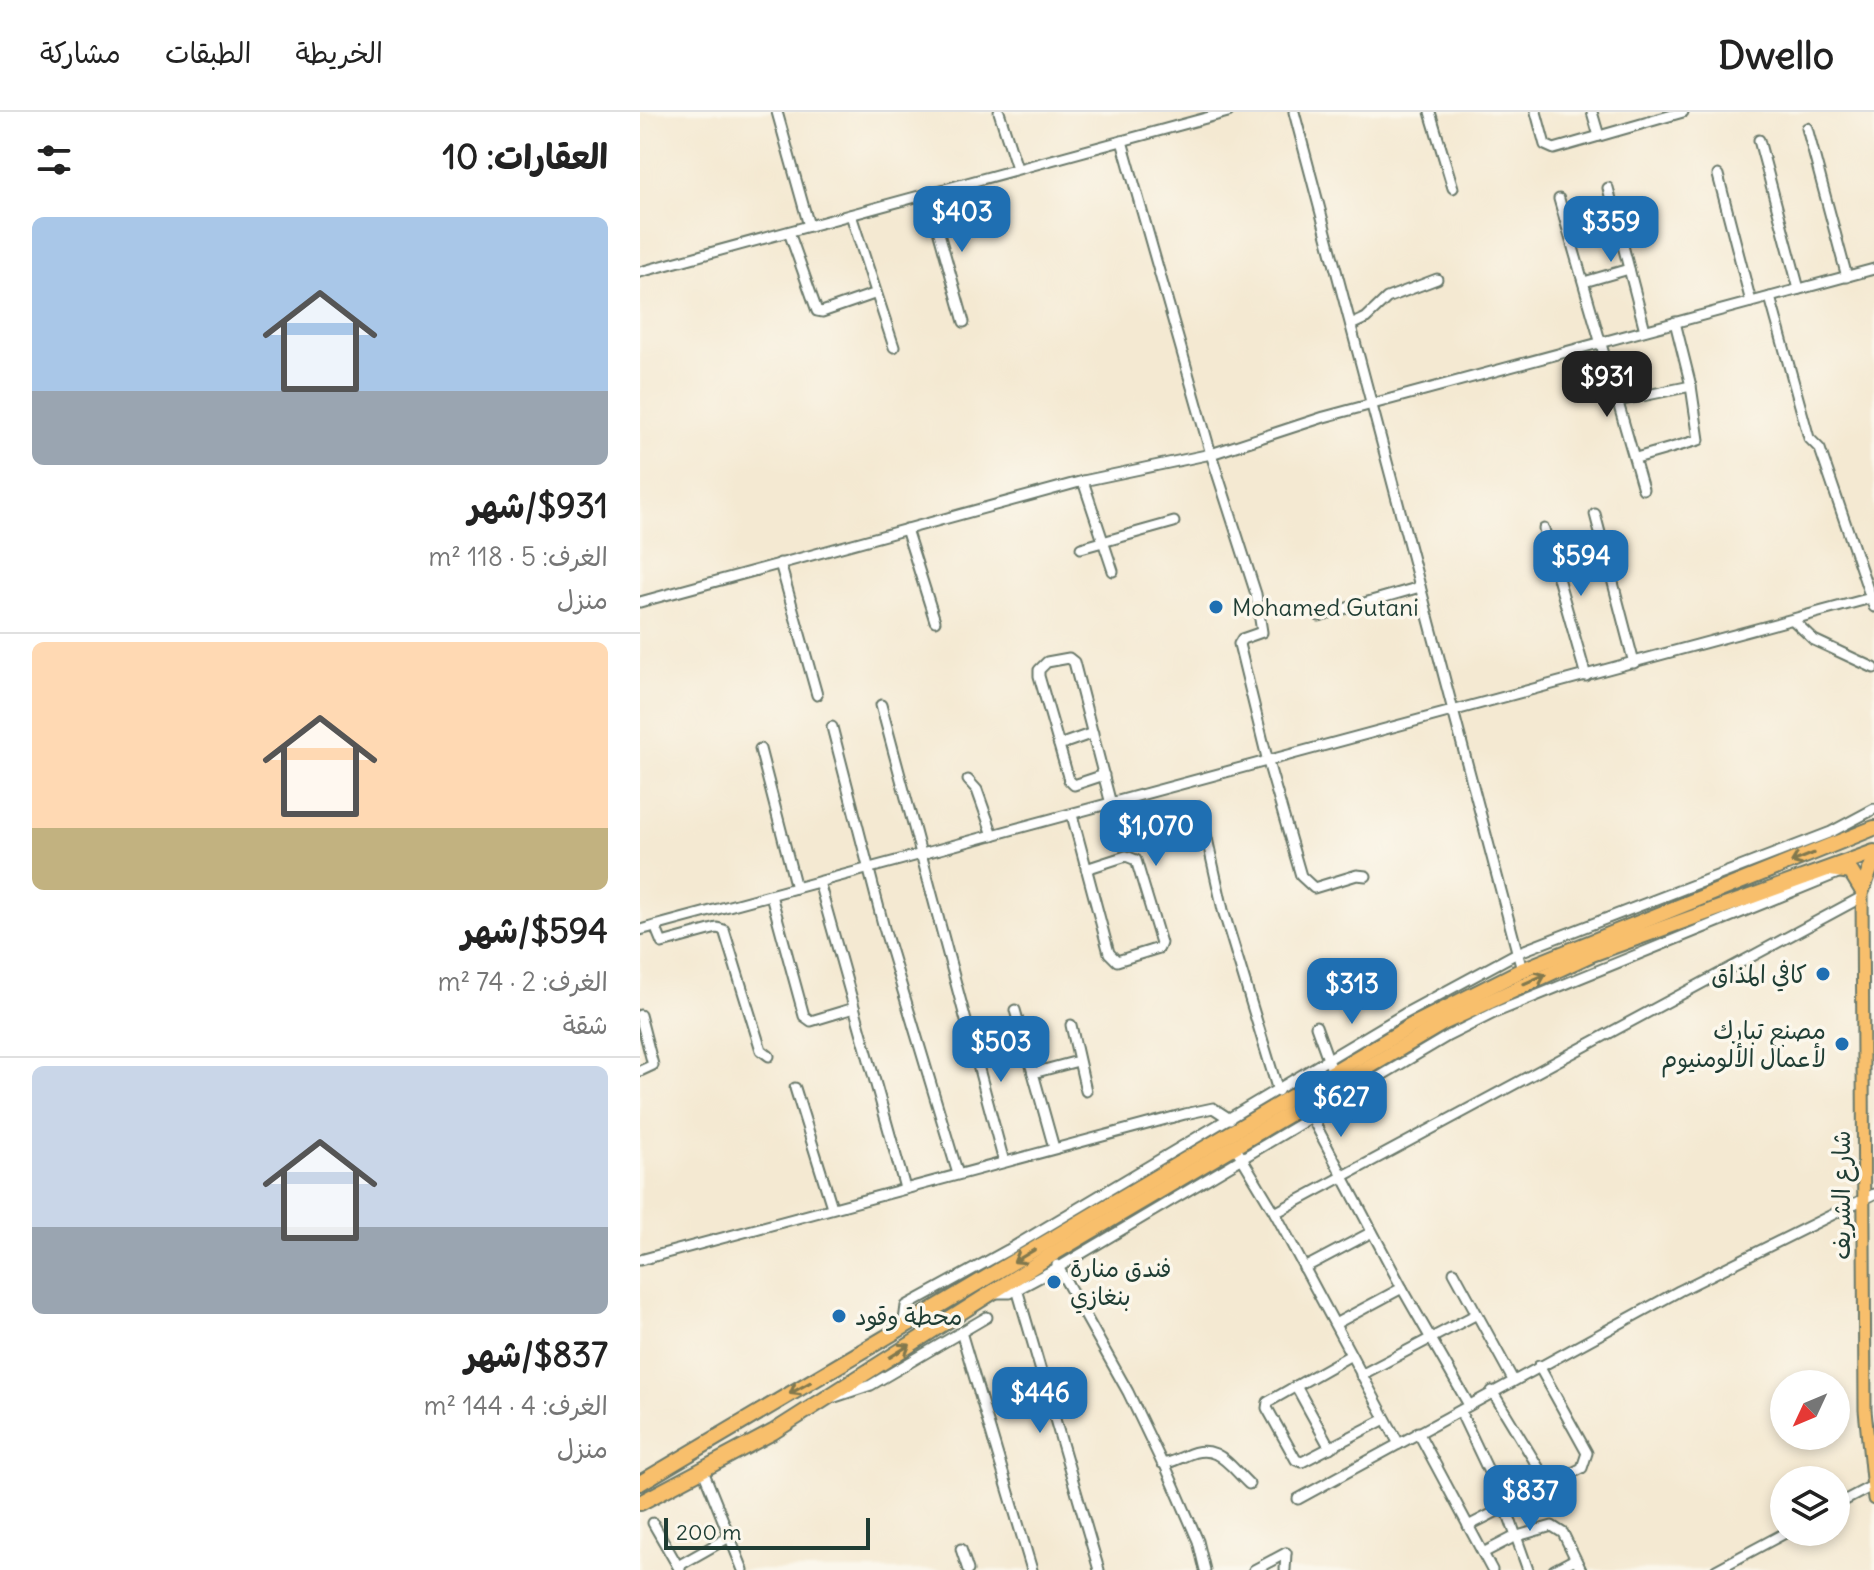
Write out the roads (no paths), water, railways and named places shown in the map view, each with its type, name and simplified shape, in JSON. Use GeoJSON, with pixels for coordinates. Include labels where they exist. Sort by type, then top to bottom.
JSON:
{"type":"FeatureCollection","features":[{"type":"Feature","properties":{"kind":"highway"},"geometry":{"type":"LineString","coordinates":[[640,1483],[718,1434],[903,1328],[1280,1095],[1334,1079],[1373,1040],[1408,1020],[1522,970],[1874,828]]}},
{"type":"Feature","properties":{"kind":"highway"},"geometry":{"type":"LineString","coordinates":[[640,1503],[773,1432],[992,1293],[1055,1261],[1334,1079],[1523,984],[1621,943],[1874,852]]}},
{"type":"Feature","properties":{"kind":"highway"},"geometry":{"type":"LineString","coordinates":[[1862,894],[1872,868]]}},
{"type":"Feature","properties":{"kind":"highway"},"geometry":{"type":"LineString","coordinates":[[1818,870],[1851,872],[1862,894]]}},
{"type":"Feature","properties":{"kind":"highway"},"geometry":{"type":"LineString","coordinates":[[761,1410],[757,1415],[756,1427],[773,1432]]}},
{"type":"Feature","properties":{"kind":"highway"},"geometry":{"type":"LineString","coordinates":[[718,1434],[729,1431],[737,1437],[733,1453]]}},
{"type":"Feature","properties":{"kind":"main road","name":"شارع الشريف"},"geometry":{"type":"LineString","coordinates":[[1862,894],[1869,1304],[1865,1410],[1874,1499]]}},
{"type":"Feature","properties":{"kind":"street"},"geometry":{"type":"LineString","coordinates":[[777,112],[809,226]]}},
{"type":"Feature","properties":{"kind":"street"},"geometry":{"type":"LineString","coordinates":[[999,112],[1017,168]]}},
{"type":"Feature","properties":{"kind":"street"},"geometry":{"type":"LineString","coordinates":[[640,272],[1228,112]]}},
{"type":"Feature","properties":{"kind":"street"},"geometry":{"type":"LineString","coordinates":[[1294,112],[1522,970]]}},
{"type":"Feature","properties":{"kind":"street"},"geometry":{"type":"LineString","coordinates":[[1430,112],[1453,188]]}},
{"type":"Feature","properties":{"kind":"street"},"geometry":{"type":"LineString","coordinates":[[1536,112],[1543,138],[1550,149],[1683,112]]}},
{"type":"Feature","properties":{"kind":"street"},"geometry":{"type":"LineString","coordinates":[[1592,112],[1599,136]]}},
{"type":"Feature","properties":{"kind":"street"},"geometry":{"type":"LineString","coordinates":[[1807,128],[1847,277]]}},
{"type":"Feature","properties":{"kind":"street"},"geometry":{"type":"LineString","coordinates":[[1759,140],[1799,289]]}},
{"type":"Feature","properties":{"kind":"street"},"geometry":{"type":"LineString","coordinates":[[1122,141],[1211,454],[1256,594],[1262,632],[1242,639],[1239,644],[1268,762],[1305,883],[1314,888],[1357,875],[1366,876]]}},
{"type":"Feature","properties":{"kind":"street"},"geometry":{"type":"LineString","coordinates":[[1718,175],[1751,302]]}},
{"type":"Feature","properties":{"kind":"street"},"geometry":{"type":"LineString","coordinates":[[1608,188],[1645,330]]}},
{"type":"Feature","properties":{"kind":"street"},"geometry":{"type":"LineString","coordinates":[[928,194],[964,322]]}},
{"type":"Feature","properties":{"kind":"street"},"geometry":{"type":"LineString","coordinates":[[1559,199],[1643,489]]}},
{"type":"Feature","properties":{"kind":"street"},"geometry":{"type":"LineString","coordinates":[[1565,219],[1613,207]]}},
{"type":"Feature","properties":{"kind":"street"},"geometry":{"type":"LineString","coordinates":[[851,215],[874,294],[894,347]]}},
{"type":"Feature","properties":{"kind":"street"},"geometry":{"type":"LineString","coordinates":[[789,232],[817,311],[874,294]]}},
{"type":"Feature","properties":{"kind":"street"},"geometry":{"type":"LineString","coordinates":[[1584,282],[1629,269]]}},
{"type":"Feature","properties":{"kind":"street"},"geometry":{"type":"LineString","coordinates":[[640,602],[1083,481],[1211,454],[1324,417],[1874,269]]}},
{"type":"Feature","properties":{"kind":"street"},"geometry":{"type":"LineString","coordinates":[[1351,325],[1366,318],[1387,298],[1437,279]]}},
{"type":"Feature","properties":{"kind":"street"},"geometry":{"type":"LineString","coordinates":[[640,930],[1793,620],[1872,603],[1820,449],[1809,438],[1770,297]]}},
{"type":"Feature","properties":{"kind":"street"},"geometry":{"type":"LineString","coordinates":[[1636,458],[1699,440],[1691,386],[1675,322]]}},
{"type":"Feature","properties":{"kind":"street"},"geometry":{"type":"LineString","coordinates":[[1618,401],[1691,386]]}},
{"type":"Feature","properties":{"kind":"street"},"geometry":{"type":"LineString","coordinates":[[1083,481],[1113,571]]}},
{"type":"Feature","properties":{"kind":"street"},"geometry":{"type":"LineString","coordinates":[[1595,514],[1634,663]]}},
{"type":"Feature","properties":{"kind":"street"},"geometry":{"type":"LineString","coordinates":[[1081,548],[1174,522]]}},
{"type":"Feature","properties":{"kind":"street"},"geometry":{"type":"LineString","coordinates":[[906,529],[935,621]]}},
{"type":"Feature","properties":{"kind":"street"},"geometry":{"type":"LineString","coordinates":[[1544,529],[1586,676]]}},
{"type":"Feature","properties":{"kind":"street"},"geometry":{"type":"LineString","coordinates":[[780,563],[817,695]]}},
{"type":"Feature","properties":{"kind":"street"},"geometry":{"type":"LineString","coordinates":[[1319,616],[1420,587]]}},
{"type":"Feature","properties":{"kind":"street"},"geometry":{"type":"LineString","coordinates":[[1793,620],[1814,640],[1874,668]]}},
{"type":"Feature","properties":{"kind":"street"},"geometry":{"type":"LineString","coordinates":[[1104,775],[1071,783],[1039,676],[1039,670],[1047,662],[1073,659],[1093,733],[1104,775],[1111,804]]}},
{"type":"Feature","properties":{"kind":"street"},"geometry":{"type":"LineString","coordinates":[[881,705],[1004,1162]]}},
{"type":"Feature","properties":{"kind":"street"},"geometry":{"type":"LineString","coordinates":[[832,727],[884,928],[958,1174]]}},
{"type":"Feature","properties":{"kind":"street"},"geometry":{"type":"LineString","coordinates":[[1059,745],[1093,733]]}},
{"type":"Feature","properties":{"kind":"street"},"geometry":{"type":"LineString","coordinates":[[760,749],[796,888]]}},
{"type":"Feature","properties":{"kind":"street"},"geometry":{"type":"LineString","coordinates":[[968,780],[977,790],[993,835]]}},
{"type":"Feature","properties":{"kind":"street"},"geometry":{"type":"LineString","coordinates":[[1200,807],[1223,910],[1280,1095]]}},
{"type":"Feature","properties":{"kind":"street"},"geometry":{"type":"LineString","coordinates":[[1408,1020],[1517,953],[1831,832],[1874,809]]}},
{"type":"Feature","properties":{"kind":"street"},"geometry":{"type":"LineString","coordinates":[[1072,815],[1086,869],[1113,960],[1159,948],[1161,943],[1136,860],[1126,856],[1086,869]]}},
{"type":"Feature","properties":{"kind":"street"},"geometry":{"type":"LineString","coordinates":[[992,1293],[1003,1295],[1017,1289],[1055,1261],[1312,1118],[1334,1079],[1846,870]]}},
{"type":"Feature","properties":{"kind":"street"},"geometry":{"type":"LineString","coordinates":[[819,882],[905,1188]]}},
{"type":"Feature","properties":{"kind":"street"},"geometry":{"type":"LineString","coordinates":[[1275,1213],[1862,894]]}},
{"type":"Feature","properties":{"kind":"street"},"geometry":{"type":"LineString","coordinates":[[771,895],[804,1016],[811,1021],[854,1008]]}},
{"type":"Feature","properties":{"kind":"street"},"geometry":{"type":"LineString","coordinates":[[655,926],[661,942],[665,943],[717,928],[724,930],[761,1050],[769,1056]]}},
{"type":"Feature","properties":{"kind":"street"},"geometry":{"type":"LineString","coordinates":[[1015,1010],[1054,1148]]}},
{"type":"Feature","properties":{"kind":"street"},"geometry":{"type":"LineString","coordinates":[[640,1015],[653,1065],[640,1071]]}},
{"type":"Feature","properties":{"kind":"street"},"geometry":{"type":"LineString","coordinates":[[1071,1025],[1086,1091]]}},
{"type":"Feature","properties":{"kind":"street"},"geometry":{"type":"LineString","coordinates":[[1316,1026],[1334,1079]]}},
{"type":"Feature","properties":{"kind":"street"},"geometry":{"type":"LineString","coordinates":[[1033,1073],[1078,1061]]}},
{"type":"Feature","properties":{"kind":"street"},"geometry":{"type":"LineString","coordinates":[[795,1088],[832,1207]]}},
{"type":"Feature","properties":{"kind":"street"},"geometry":{"type":"LineString","coordinates":[[640,1260],[1213,1108],[1232,1123]]}},
{"type":"Feature","properties":{"kind":"street"},"geometry":{"type":"LineString","coordinates":[[1312,1118],[1431,1338],[1506,1508],[1528,1570]]}},
{"type":"Feature","properties":{"kind":"street"},"geometry":{"type":"LineString","coordinates":[[1234,1145],[1275,1213],[1399,1444]]}},
{"type":"Feature","properties":{"kind":"street"},"geometry":{"type":"LineString","coordinates":[[1298,1499],[1539,1366],[1868,1196]]}},
{"type":"Feature","properties":{"kind":"street"},"geometry":{"type":"LineString","coordinates":[[1304,1268],[1372,1232]]}},
{"type":"Feature","properties":{"kind":"street"},"geometry":{"type":"LineString","coordinates":[[1055,1261],[1165,1465],[1198,1541],[1205,1570]]}},
{"type":"Feature","properties":{"kind":"street"},"geometry":{"type":"LineString","coordinates":[[1454,1272],[1513,1380]]}},
{"type":"Feature","properties":{"kind":"street"},"geometry":{"type":"LineString","coordinates":[[1335,1324],[1402,1288]]}},
{"type":"Feature","properties":{"kind":"street"},"geometry":{"type":"LineString","coordinates":[[1017,1289],[1099,1570]]}},
{"type":"Feature","properties":{"kind":"street"},"geometry":{"type":"LineString","coordinates":[[1361,1375],[1477,1314]]}},
{"type":"Feature","properties":{"kind":"street"},"geometry":{"type":"LineString","coordinates":[[826,1397],[871,1385],[987,1317]]}},
{"type":"Feature","properties":{"kind":"street"},"geometry":{"type":"LineString","coordinates":[[961,1332],[1032,1570]]}},
{"type":"Feature","properties":{"kind":"street"},"geometry":{"type":"LineString","coordinates":[[1351,1355],[1268,1402],[1267,1408],[1299,1462],[1385,1419]]}},
{"type":"Feature","properties":{"kind":"street"},"geometry":{"type":"LineString","coordinates":[[1468,1526],[1582,1468],[1587,1453],[1539,1366]]}},
{"type":"Feature","properties":{"kind":"street"},"geometry":{"type":"LineString","coordinates":[[1296,1386],[1330,1448]]}},
{"type":"Feature","properties":{"kind":"street"},"geometry":{"type":"LineString","coordinates":[[1492,1391],[1549,1485]]}},
{"type":"Feature","properties":{"kind":"street"},"geometry":{"type":"LineString","coordinates":[[1418,1432],[1492,1570]]}},
{"type":"Feature","properties":{"kind":"street"},"geometry":{"type":"LineString","coordinates":[[1165,1465],[1201,1449],[1209,1450],[1249,1484]]}},
{"type":"Feature","properties":{"kind":"street"},"geometry":{"type":"LineString","coordinates":[[702,1468],[743,1570]]}},
{"type":"Feature","properties":{"kind":"street"},"geometry":{"type":"LineString","coordinates":[[1850,1498],[1872,1486]]}},
{"type":"Feature","properties":{"kind":"street"},"geometry":{"type":"LineString","coordinates":[[653,1523],[679,1568],[731,1536]]}},
{"type":"Feature","properties":{"kind":"street"},"geometry":{"type":"LineString","coordinates":[[1483,1553],[1514,1537],[1556,1527],[1581,1570]]}},
{"type":"Feature","properties":{"kind":"street"},"geometry":{"type":"LineString","coordinates":[[1716,1570],[1731,1567],[1770,1543]]}},
{"type":"Feature","properties":{"kind":"street"},"geometry":{"type":"LineString","coordinates":[[961,1549],[968,1570]]}},
{"type":"Feature","properties":{"kind":"street"},"geometry":{"type":"LineString","coordinates":[[1254,1570],[1286,1553],[1285,1570]]}},
{"type":"Feature","properties":{"kind":"street"},"geometry":{"type":"LineString","coordinates":[[1554,1570],[1575,1559]]}},
{"type":"Feature","properties":{"kind":"place","name":"Mohamed Gutani"},"geometry":{"type":"Point","coordinates":[1216,607]}},
{"type":"Feature","properties":{"kind":"place","name":"كافي المذاق"},"geometry":{"type":"Point","coordinates":[1823,974]}},
{"type":"Feature","properties":{"kind":"place","name":"مصنع تبارك لأعمال الألومنيوم"},"geometry":{"type":"Point","coordinates":[1842,1044]}},
{"type":"Feature","properties":{"kind":"place","name":"فندق منارة بنغازي"},"geometry":{"type":"Point","coordinates":[1054,1282]}},
{"type":"Feature","properties":{"kind":"place","name":"محطة وقود"},"geometry":{"type":"Point","coordinates":[839,1316]}}]}
